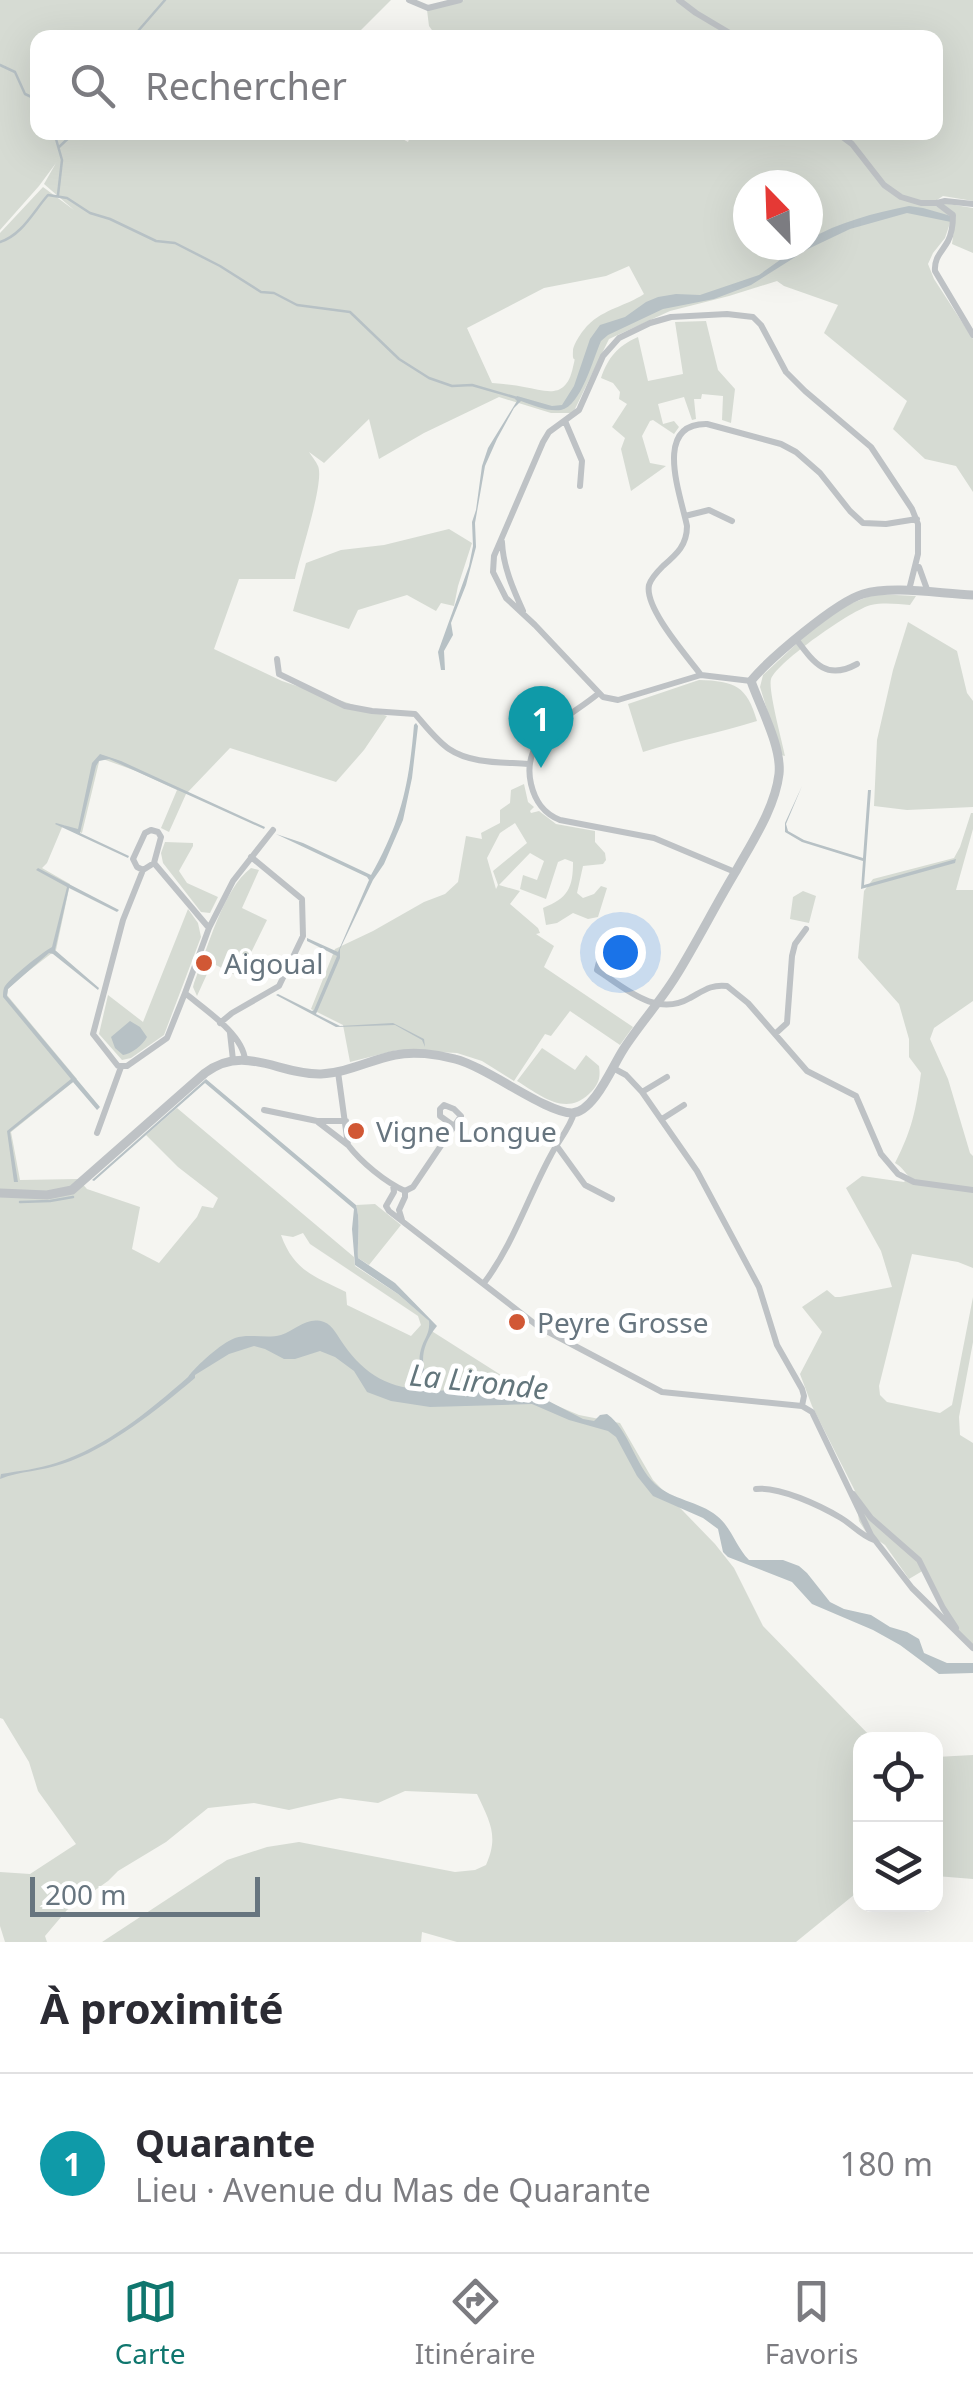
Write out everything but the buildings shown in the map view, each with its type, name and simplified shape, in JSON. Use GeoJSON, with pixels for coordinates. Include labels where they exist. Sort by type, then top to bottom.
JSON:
{"type":"FeatureCollection","features":[{"type":"Feature","properties":{"kind":"street"},"geometry":{"type":"LineString","coordinates":[[409,0],[428,8],[460,0]]}},
{"type":"Feature","properties":{"kind":"street"},"geometry":{"type":"LineString","coordinates":[[679,0],[724,30]]}},
{"type":"Feature","properties":{"kind":"street"},"geometry":{"type":"LineString","coordinates":[[847,140],[895,194],[920,203],[937,204],[945,200],[973,204]]}},
{"type":"Feature","properties":{"kind":"street"},"geometry":{"type":"LineString","coordinates":[[937,204],[954,220],[950,238],[934,262],[934,271],[973,334]]}},
{"type":"Feature","properties":{"kind":"street"},"geometry":{"type":"LineString","coordinates":[[751,680],[700,675],[612,700],[599,693],[506,598],[494,578],[493,560],[542,442],[579,410],[599,364],[619,338],[671,317],[744,315],[757,320],[792,378],[871,446],[883,462],[917,519],[919,571],[928,593]]}},
{"type":"Feature","properties":{"kind":"street"},"geometry":{"type":"LineString","coordinates":[[565,420],[582,461],[580,486]]}},
{"type":"Feature","properties":{"kind":"street"},"geometry":{"type":"LineString","coordinates":[[700,675],[650,598],[650,582],[685,542],[688,532],[674,450],[686,429],[701,423],[796,452],[820,472],[864,523],[917,519]]}},
{"type":"Feature","properties":{"kind":"street"},"geometry":{"type":"LineString","coordinates":[[685,516],[709,510],[732,521]]}},
{"type":"Feature","properties":{"kind":"street"},"geometry":{"type":"LineString","coordinates":[[503,536],[511,582],[527,616]]}},
{"type":"Feature","properties":{"kind":"street"},"geometry":{"type":"LineString","coordinates":[[909,592],[918,560]]}},
{"type":"Feature","properties":{"kind":"street"},"geometry":{"type":"LineString","coordinates":[[751,680],[796,639],[857,596],[875,592],[973,595]]}},
{"type":"Feature","properties":{"kind":"street"},"geometry":{"type":"LineString","coordinates":[[796,639],[823,669],[844,670],[858,664]]}},
{"type":"Feature","properties":{"kind":"street"},"geometry":{"type":"LineString","coordinates":[[277,660],[279,674],[345,706],[415,714],[459,754],[528,764]]}},
{"type":"Feature","properties":{"kind":"street"},"geometry":{"type":"LineString","coordinates":[[484,1283],[574,1113],[588,1104],[674,979],[773,798],[779,768],[751,680]]}},
{"type":"Feature","properties":{"kind":"street"},"geometry":{"type":"LineString","coordinates":[[599,693],[537,742],[530,753],[528,764],[540,806],[551,816],[569,823],[654,838],[735,872]]}},
{"type":"Feature","properties":{"kind":"street"},"geometry":{"type":"LineString","coordinates":[[97,1133],[121,1067],[167,1038],[209,928],[233,881],[273,830]]}},
{"type":"Feature","properties":{"kind":"street"},"geometry":{"type":"LineString","coordinates":[[121,1067],[92,1033],[123,920],[143,870],[154,864],[161,837],[156,831],[145,833],[133,860],[143,870]]}},
{"type":"Feature","properties":{"kind":"street"},"geometry":{"type":"LineString","coordinates":[[220,1023],[279,986],[303,936],[302,899],[251,857]]}},
{"type":"Feature","properties":{"kind":"street"},"geometry":{"type":"LineString","coordinates":[[154,864],[209,928]]}},
{"type":"Feature","properties":{"kind":"street"},"geometry":{"type":"LineString","coordinates":[[775,1034],[786,1023],[792,956],[806,929]]}},
{"type":"Feature","properties":{"kind":"street"},"geometry":{"type":"LineString","coordinates":[[609,978],[655,1006],[679,1004],[722,984],[740,995],[807,1071],[856,1096],[882,1154],[898,1174],[914,1182],[973,1190]]}},
{"type":"Feature","properties":{"kind":"street"},"geometry":{"type":"LineString","coordinates":[[185,993],[230,1032],[244,1050],[245,1060]]}},
{"type":"Feature","properties":{"kind":"street"},"geometry":{"type":"LineString","coordinates":[[230,1032],[233,1060]]}},
{"type":"Feature","properties":{"kind":"street"},"geometry":{"type":"LineString","coordinates":[[2,1193],[47,1195],[76,1188],[205,1073],[233,1060],[316,1074],[338,1072],[399,1054],[451,1058],[574,1113]]}},
{"type":"Feature","properties":{"kind":"street"},"geometry":{"type":"LineString","coordinates":[[613,1068],[642,1092],[697,1171],[759,1288],[777,1345],[802,1389],[802,1406]]}},
{"type":"Feature","properties":{"kind":"street"},"geometry":{"type":"LineString","coordinates":[[338,1072],[348,1145]]}},
{"type":"Feature","properties":{"kind":"street"},"geometry":{"type":"LineString","coordinates":[[642,1092],[667,1076]]}},
{"type":"Feature","properties":{"kind":"street"},"geometry":{"type":"LineString","coordinates":[[662,1120],[684,1105]]}},
{"type":"Feature","properties":{"kind":"street"},"geometry":{"type":"LineString","coordinates":[[264,1110],[317,1121],[346,1121]]}},
{"type":"Feature","properties":{"kind":"street"},"geometry":{"type":"LineString","coordinates":[[317,1121],[404,1191]]}},
{"type":"Feature","properties":{"kind":"street"},"geometry":{"type":"LineString","coordinates":[[404,1191],[413,1186],[454,1126]]}},
{"type":"Feature","properties":{"kind":"street"},"geometry":{"type":"LineString","coordinates":[[556,1145],[585,1185],[612,1200]]}},
{"type":"Feature","properties":{"kind":"street"},"geometry":{"type":"LineString","coordinates":[[393,1185],[394,1192],[386,1206],[389,1211],[548,1333],[662,1392],[802,1406],[812,1412],[875,1540],[907,1581],[973,1648]]}},
{"type":"Feature","properties":{"kind":"street"},"geometry":{"type":"LineString","coordinates":[[403,1221],[399,1210],[404,1191]]}},
{"type":"Feature","properties":{"kind":"street"},"geometry":{"type":"LineString","coordinates":[[389,1211],[399,1210]]}},
{"type":"Feature","properties":{"kind":"street"},"geometry":{"type":"LineString","coordinates":[[847,1486],[871,1518],[919,1560],[965,1642]]}},
{"type":"Feature","properties":{"kind":"street"},"geometry":{"type":"LineString","coordinates":[[756,1488],[770,1488],[815,1505],[875,1540]]}},
{"type":"Feature","properties":{"kind":"street"},"geometry":{"type":"LineString","coordinates":[[907,1581],[920,1582],[925,1570]]}},
{"type":"Feature","properties":{"kind":"shaded area"},"geometry":{"type":"Polygon","coordinates":[[[0,0],[391,0],[361,30],[30,30],[30,140],[408,142],[943,140],[943,30],[432,30],[427,10],[464,0],[973,0],[973,201],[943,196],[937,200],[936,206],[951,220],[945,238],[928,264],[973,339],[973,492],[956,466],[925,459],[893,429],[907,401],[824,333],[838,305],[777,281],[670,311],[609,339],[573,413],[551,413],[499,397],[379,459],[369,419],[324,463],[309,452],[318,466],[318,487],[295,579],[239,579],[214,649],[282,681],[387,716],[336,782],[230,748],[186,794],[169,832],[161,828],[177,790],[100,758],[82,833],[63,825],[42,868],[70,884],[56,950],[18,979],[7,995],[77,1079],[11,1132],[20,1180],[78,1179],[87,1189],[140,1207],[132,1249],[159,1263],[202,1206],[213,1208],[218,1198],[178,1167],[146,1135],[177,1108],[354,1257],[355,1266],[426,1318],[430,1330],[534,1396],[579,1415],[620,1423],[653,1480],[734,1568],[763,1626],[866,1732],[853,1732],[853,1896],[796,1942],[457,1942],[422,1932],[421,1942],[102,1942],[227,1860],[267,1847],[299,1842],[455,1872],[486,1865],[492,1837],[477,1794],[405,1791],[378,1803],[340,1798],[289,1810],[254,1803],[208,1808],[67,1910],[45,1936],[47,1942],[5,1942],[0,1926],[0,1872],[30,1874],[76,1844],[38,1791],[29,1762],[0,1718],[0,233],[43,187],[74,210],[44,184],[56,163],[0,230],[0,0]],[[629,266],[606,276],[544,288],[467,328],[492,383],[554,391],[566,385],[570,377],[573,348],[586,327],[601,315],[644,294],[629,266]],[[303,1233],[293,1237],[281,1235],[299,1265],[346,1292],[347,1305],[411,1336],[421,1325],[418,1316],[310,1244],[303,1233]]]}},
{"type":"Feature","properties":{"kind":"shaded area"},"geometry":{"type":"Polygon","coordinates":[[[943,203],[973,208],[973,253],[952,244],[956,214],[943,203]]]}},
{"type":"Feature","properties":{"kind":"shaded area"},"geometry":{"type":"Polygon","coordinates":[[[909,206],[951,216],[951,222],[907,213],[850,229],[823,242],[823,233],[857,219],[909,206]]]}},
{"type":"Feature","properties":{"kind":"shaded area"},"geometry":{"type":"Polygon","coordinates":[[[780,260],[791,260],[751,285],[714,299],[663,309],[608,335],[601,341],[580,391],[568,407],[551,410],[521,401],[514,408],[485,466],[475,523],[476,547],[451,623],[453,635],[444,651],[445,670],[441,670],[438,652],[469,566],[482,466],[517,396],[562,405],[574,386],[590,339],[600,325],[625,317],[658,297],[700,295],[759,275],[780,260]]]}},
{"type":"Feature","properties":{"kind":"shaded area"},"geometry":{"type":"Polygon","coordinates":[[[706,321],[718,370],[735,389],[731,423],[722,420],[723,396],[702,394],[701,399],[694,399],[696,419],[692,420],[684,397],[658,404],[663,424],[674,421],[679,427],[674,434],[650,421],[642,436],[650,463],[666,466],[631,491],[621,449],[625,438],[612,427],[627,404],[619,399],[620,392],[613,383],[601,378],[604,371],[619,349],[638,337],[648,381],[683,374],[675,322],[706,321]]]}},
{"type":"Feature","properties":{"kind":"shaded area"},"geometry":{"type":"Polygon","coordinates":[[[449,529],[472,543],[454,606],[441,603],[436,611],[407,595],[358,610],[349,629],[293,611],[306,563],[341,550],[384,545],[449,529]]]}},
{"type":"Feature","properties":{"kind":"shaded area"},"geometry":{"type":"Polygon","coordinates":[[[875,594],[916,596],[910,605],[876,604],[849,616],[801,649],[771,679],[785,756],[781,755],[760,687],[763,675],[808,633],[845,606],[875,594]]]}},
{"type":"Feature","properties":{"kind":"shaded area"},"geometry":{"type":"Polygon","coordinates":[[[908,622],[957,651],[967,693],[973,701],[973,807],[907,810],[874,806],[877,740],[908,622]]]}},
{"type":"Feature","properties":{"kind":"shaded area"},"geometry":{"type":"Polygon","coordinates":[[[699,680],[738,688],[749,700],[757,721],[643,752],[628,704],[699,680]]]}},
{"type":"Feature","properties":{"kind":"shaded area"},"geometry":{"type":"Polygon","coordinates":[[[416,723],[412,778],[403,820],[340,949],[340,958],[316,1014],[340,1026],[393,1023],[424,1039],[425,1047],[422,1040],[395,1025],[336,1027],[276,995],[314,1010],[337,956],[307,938],[338,952],[369,880],[276,834],[371,875],[402,803],[416,723]]]}},
{"type":"Feature","properties":{"kind":"shaded area"},"geometry":{"type":"Polygon","coordinates":[[[100,754],[265,827],[109,759],[99,761],[80,833],[128,858],[55,824],[78,829],[92,763],[100,754]]]}},
{"type":"Feature","properties":{"kind":"shaded area"},"geometry":{"type":"Polygon","coordinates":[[[524,784],[528,802],[534,807],[531,813],[539,811],[556,824],[595,831],[595,842],[606,860],[603,864],[583,866],[577,893],[583,898],[601,886],[607,888],[598,917],[588,919],[573,913],[546,925],[543,908],[563,896],[572,879],[573,862],[565,859],[558,862],[546,899],[520,889],[523,875],[537,880],[544,861],[530,853],[499,885],[520,891],[510,904],[538,928],[540,933],[536,934],[554,946],[544,967],[633,1027],[620,1045],[570,1011],[551,1036],[545,1034],[514,1081],[482,1061],[457,1053],[397,1050],[350,1062],[343,1025],[311,1009],[335,949],[445,894],[458,882],[466,836],[482,839],[481,833],[500,823],[500,810],[510,803],[511,790],[524,784]],[[515,823],[500,833],[487,858],[496,889],[493,871],[527,843],[515,823]]]}},
{"type":"Feature","properties":{"kind":"shaded area"},"geometry":{"type":"Polygon","coordinates":[[[802,786],[786,824],[788,831],[804,840],[863,858],[871,790],[864,885],[956,859],[955,863],[861,889],[863,861],[802,842],[785,832],[785,823],[802,786]]]}},
{"type":"Feature","properties":{"kind":"shaded area"},"geometry":{"type":"Polygon","coordinates":[[[971,813],[973,829],[956,890],[973,890],[973,1001],[934,1028],[930,1039],[948,1079],[973,1156],[973,1188],[914,1180],[895,1163],[912,1120],[921,1073],[909,1057],[909,1039],[899,1004],[858,958],[864,891],[873,879],[954,858],[971,813]]]}},
{"type":"Feature","properties":{"kind":"shaded area"},"geometry":{"type":"Polygon","coordinates":[[[165,842],[193,843],[179,871],[187,883],[218,897],[210,913],[201,912],[163,863],[165,842]]]}},
{"type":"Feature","properties":{"kind":"shaded area"},"geometry":{"type":"Polygon","coordinates":[[[38,868],[119,910],[69,888],[55,950],[98,990],[49,953],[8,989],[7,996],[100,1107],[97,1110],[73,1082],[10,1132],[18,1182],[14,1182],[7,1131],[71,1079],[3,997],[12,978],[52,947],[67,887],[38,868]]]}},
{"type":"Feature","properties":{"kind":"shaded area"},"geometry":{"type":"Polygon","coordinates":[[[251,868],[259,870],[242,908],[267,920],[239,977],[212,963],[197,996],[194,983],[217,921],[232,890],[251,868]]]}},
{"type":"Feature","properties":{"kind":"shaded area"},"geometry":{"type":"Polygon","coordinates":[[[803,891],[816,896],[809,923],[790,919],[793,897],[803,891]]]}},
{"type":"Feature","properties":{"kind":"shaded area"},"geometry":{"type":"Polygon","coordinates":[[[188,909],[198,923],[201,937],[164,1035],[122,1060],[99,1034],[108,995],[143,1022],[188,909]]]}},
{"type":"Feature","properties":{"kind":"shaded area"},"geometry":{"type":"Polygon","coordinates":[[[130,1021],[147,1037],[123,1055],[111,1037],[130,1021]]]}},
{"type":"Feature","properties":{"kind":"shaded area"},"geometry":{"type":"Polygon","coordinates":[[[542,1048],[575,1070],[586,1055],[599,1066],[595,1088],[580,1101],[562,1104],[517,1081],[542,1048]]]}},
{"type":"Feature","properties":{"kind":"shaded area"},"geometry":{"type":"Polygon","coordinates":[[[206,1079],[356,1205],[358,1258],[395,1283],[437,1326],[423,1357],[431,1391],[497,1388],[537,1395],[583,1419],[594,1421],[607,1414],[621,1429],[655,1484],[717,1516],[749,1560],[783,1560],[799,1566],[830,1602],[907,1632],[919,1639],[924,1653],[947,1663],[973,1663],[973,1673],[939,1674],[873,1630],[812,1604],[792,1582],[728,1557],[723,1552],[718,1529],[703,1518],[653,1496],[616,1437],[608,1431],[532,1404],[430,1407],[391,1401],[367,1392],[354,1371],[320,1351],[284,1359],[254,1346],[229,1354],[97,1449],[62,1464],[0,1479],[1,1474],[42,1467],[74,1456],[109,1438],[158,1403],[229,1341],[246,1336],[281,1335],[312,1321],[330,1326],[352,1356],[380,1378],[402,1387],[428,1390],[420,1358],[429,1321],[355,1265],[354,1209],[205,1083],[92,1180],[206,1079]]]}},
{"type":"Feature","properties":{"kind":"shaded area"},"geometry":{"type":"Polygon","coordinates":[[[862,1176],[973,1192],[973,1268],[912,1254],[879,1386],[880,1395],[887,1402],[940,1413],[952,1405],[973,1297],[973,1342],[959,1417],[960,1435],[973,1443],[973,1648],[965,1642],[924,1570],[909,1579],[885,1545],[866,1532],[859,1521],[855,1491],[800,1374],[822,1332],[802,1307],[827,1290],[840,1297],[892,1287],[881,1251],[846,1188],[862,1176]]]}},
{"type":"Feature","properties":{"kind":"shaded area"},"geometry":{"type":"Polygon","coordinates":[[[375,1204],[401,1225],[369,1265],[358,1258],[356,1205],[375,1204]]]}},
{"type":"Feature","properties":{"kind":"shaded area"},"geometry":{"type":"Polygon","coordinates":[[[973,1755],[973,1879],[943,1877],[943,1757],[973,1755]]]}},
{"type":"Feature","properties":{"kind":"waterway"},"geometry":{"type":"LineString","coordinates":[[139,30],[165,0]]}},
{"type":"Feature","properties":{"kind":"waterway"},"geometry":{"type":"LineString","coordinates":[[0,65],[15,72],[25,94],[30,96]]}},
{"type":"Feature","properties":{"kind":"waterway"},"geometry":{"type":"LineString","coordinates":[[56,140],[62,160],[58,195]]}},
{"type":"Feature","properties":{"kind":"waterway"},"geometry":{"type":"LineString","coordinates":[[59,147],[66,140]]}},
{"type":"Feature","properties":{"kind":"waterway"},"geometry":{"type":"LineString","coordinates":[[0,242],[21,229],[48,195],[67,198],[90,213],[156,241],[175,243],[261,292],[274,293],[297,305],[350,312],[399,359],[429,378],[517,398]]}},
{"type":"Feature","properties":{"kind":"waterway"},"geometry":{"type":"LineString","coordinates":[[20,1202],[73,1197]]}},
{"type":"Feature","properties":{"kind":"place","name":"Quarante"},"geometry":{"type":"Point","coordinates":[541,768]}},
{"type":"Feature","properties":{"kind":"place","name":"Aigoual"},"geometry":{"type":"Point","coordinates":[204,963]}},
{"type":"Feature","properties":{"kind":"place","name":"Vigne Longue"},"geometry":{"type":"Point","coordinates":[356,1131]}},
{"type":"Feature","properties":{"kind":"place","name":"Peyre Grosse"},"geometry":{"type":"Point","coordinates":[517,1322]}},
{"type":"Feature","properties":{"kind":"water label","name":"La Lironde"},"geometry":{"type":"Point","coordinates":[479,1381]}}]}
